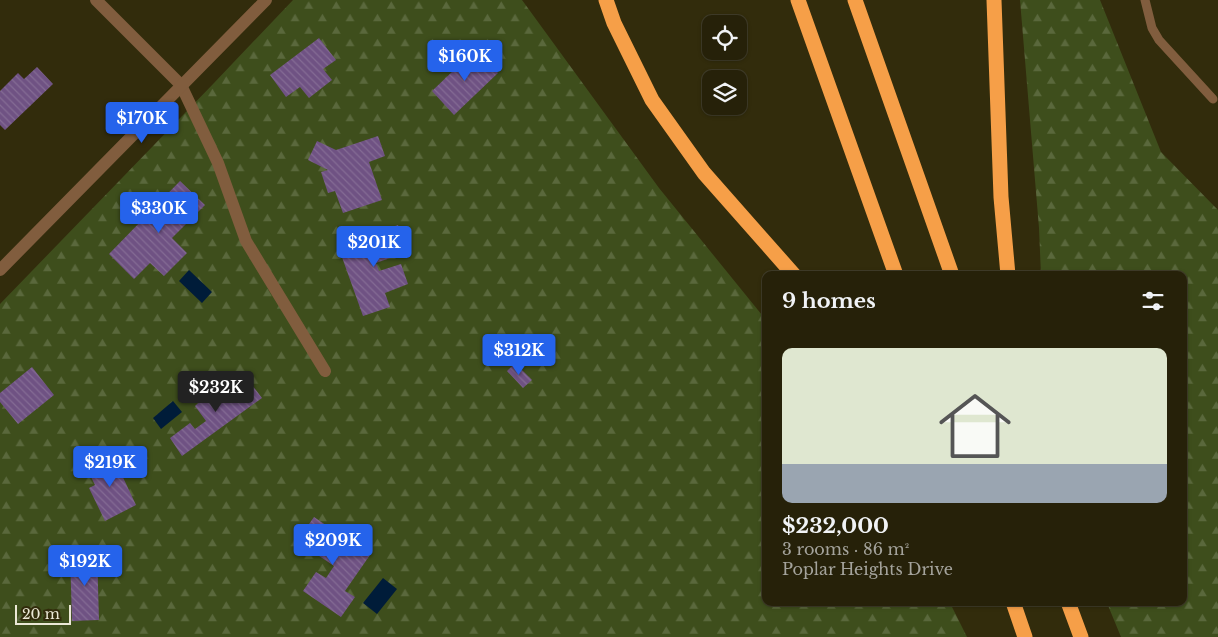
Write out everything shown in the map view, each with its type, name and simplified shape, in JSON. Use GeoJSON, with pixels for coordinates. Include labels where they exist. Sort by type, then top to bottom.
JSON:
{"type":"FeatureCollection","features":[{"type":"Feature","properties":{"kind":"highway"},"geometry":{"type":"LineString","coordinates":[[606,0],[614,23],[652,100],[704,173],[790,271]]}},
{"type":"Feature","properties":{"kind":"highway"},"geometry":{"type":"LineString","coordinates":[[798,0],[895,271]]}},
{"type":"Feature","properties":{"kind":"highway"},"geometry":{"type":"LineString","coordinates":[[855,0],[951,271]]}},
{"type":"Feature","properties":{"kind":"highway"},"geometry":{"type":"LineString","coordinates":[[994,0],[1001,197],[1008,271]]}},
{"type":"Feature","properties":{"kind":"highway"},"geometry":{"type":"LineString","coordinates":[[1069,606],[1081,637]]}},
{"type":"Feature","properties":{"kind":"highway"},"geometry":{"type":"LineString","coordinates":[[1013,607],[1025,637]]}},
{"type":"Feature","properties":{"kind":"street"},"geometry":{"type":"LineString","coordinates":[[96,0],[181,85],[218,163],[246,241],[325,371]]}},
{"type":"Feature","properties":{"kind":"street"},"geometry":{"type":"LineString","coordinates":[[0,270],[266,0]]}},
{"type":"Feature","properties":{"kind":"lane"},"geometry":{"type":"LineString","coordinates":[[1145,0],[1152,28],[1159,40],[1214,99]]}},
{"type":"Feature","properties":{"kind":"green space"},"geometry":{"type":"Polygon","coordinates":[[[293,0],[522,0],[659,188],[762,315],[762,606],[952,606],[967,637],[0,637],[0,304],[293,0]]]}},
{"type":"Feature","properties":{"kind":"green space"},"geometry":{"type":"Polygon","coordinates":[[[1020,0],[1100,0],[1161,152],[1218,210],[1218,637],[1121,637],[1108,606],[1187,606],[1187,271],[1041,271],[1020,0]]]}},
{"type":"Feature","properties":{"kind":"water"},"geometry":{"type":"Polygon","coordinates":[[[189,270],[212,292],[202,303],[179,281],[189,270]]]}},
{"type":"Feature","properties":{"kind":"water"},"geometry":{"type":"Polygon","coordinates":[[[173,401],[182,412],[161,429],[153,418],[173,401]]]}},
{"type":"Feature","properties":{"kind":"water"},"geometry":{"type":"Polygon","coordinates":[[[383,578],[397,589],[377,614],[363,603],[383,578]]]}},
{"type":"Feature","properties":{"kind":"building"},"geometry":{"type":"Polygon","coordinates":[[[319,38],[336,60],[323,69],[332,80],[309,98],[300,87],[286,97],[270,75],[319,38]]]}},
{"type":"Feature","properties":{"kind":"building"},"geometry":{"type":"Polygon","coordinates":[[[476,49],[498,73],[454,115],[432,91],[476,49]]]}},
{"type":"Feature","properties":{"kind":"building"},"geometry":{"type":"Polygon","coordinates":[[[37,67],[53,84],[5,130],[0,125],[0,91],[18,73],[24,79],[37,67]]]}},
{"type":"Feature","properties":{"kind":"building"},"geometry":{"type":"Polygon","coordinates":[[[378,136],[385,156],[369,162],[382,200],[343,213],[335,191],[328,193],[321,172],[328,170],[308,160],[317,141],[336,150],[378,136]]]}},
{"type":"Feature","properties":{"kind":"building"},"geometry":{"type":"Polygon","coordinates":[[[180,181],[205,205],[172,238],[187,253],[164,276],[150,263],[134,279],[109,254],[180,181]]]}},
{"type":"Feature","properties":{"kind":"building"},"geometry":{"type":"Polygon","coordinates":[[[398,225],[407,252],[376,263],[379,271],[401,264],[408,284],[385,293],[390,307],[363,316],[338,246],[398,225]]]}},
{"type":"Feature","properties":{"kind":"building"},"geometry":{"type":"Polygon","coordinates":[[[515,363],[532,380],[523,388],[507,371],[515,363]]]}},
{"type":"Feature","properties":{"kind":"building"},"geometry":{"type":"Polygon","coordinates":[[[32,367],[54,395],[18,424],[0,402],[0,393],[32,367]]]}},
{"type":"Feature","properties":{"kind":"building"},"geometry":{"type":"Polygon","coordinates":[[[246,377],[262,398],[182,456],[170,438],[190,423],[195,429],[206,421],[195,406],[203,399],[199,394],[215,382],[224,393],[246,377]]]}},
{"type":"Feature","properties":{"kind":"building"},"geometry":{"type":"Polygon","coordinates":[[[112,454],[136,505],[105,521],[89,488],[95,485],[86,467],[112,454]]]}},
{"type":"Feature","properties":{"kind":"building"},"geometry":{"type":"Polygon","coordinates":[[[314,517],[370,555],[345,591],[355,597],[341,617],[303,591],[316,572],[326,578],[334,566],[297,541],[314,517]]]}},
{"type":"Feature","properties":{"kind":"building"},"geometry":{"type":"Polygon","coordinates":[[[97,552],[99,620],[72,621],[70,554],[97,552]]]}}]}
